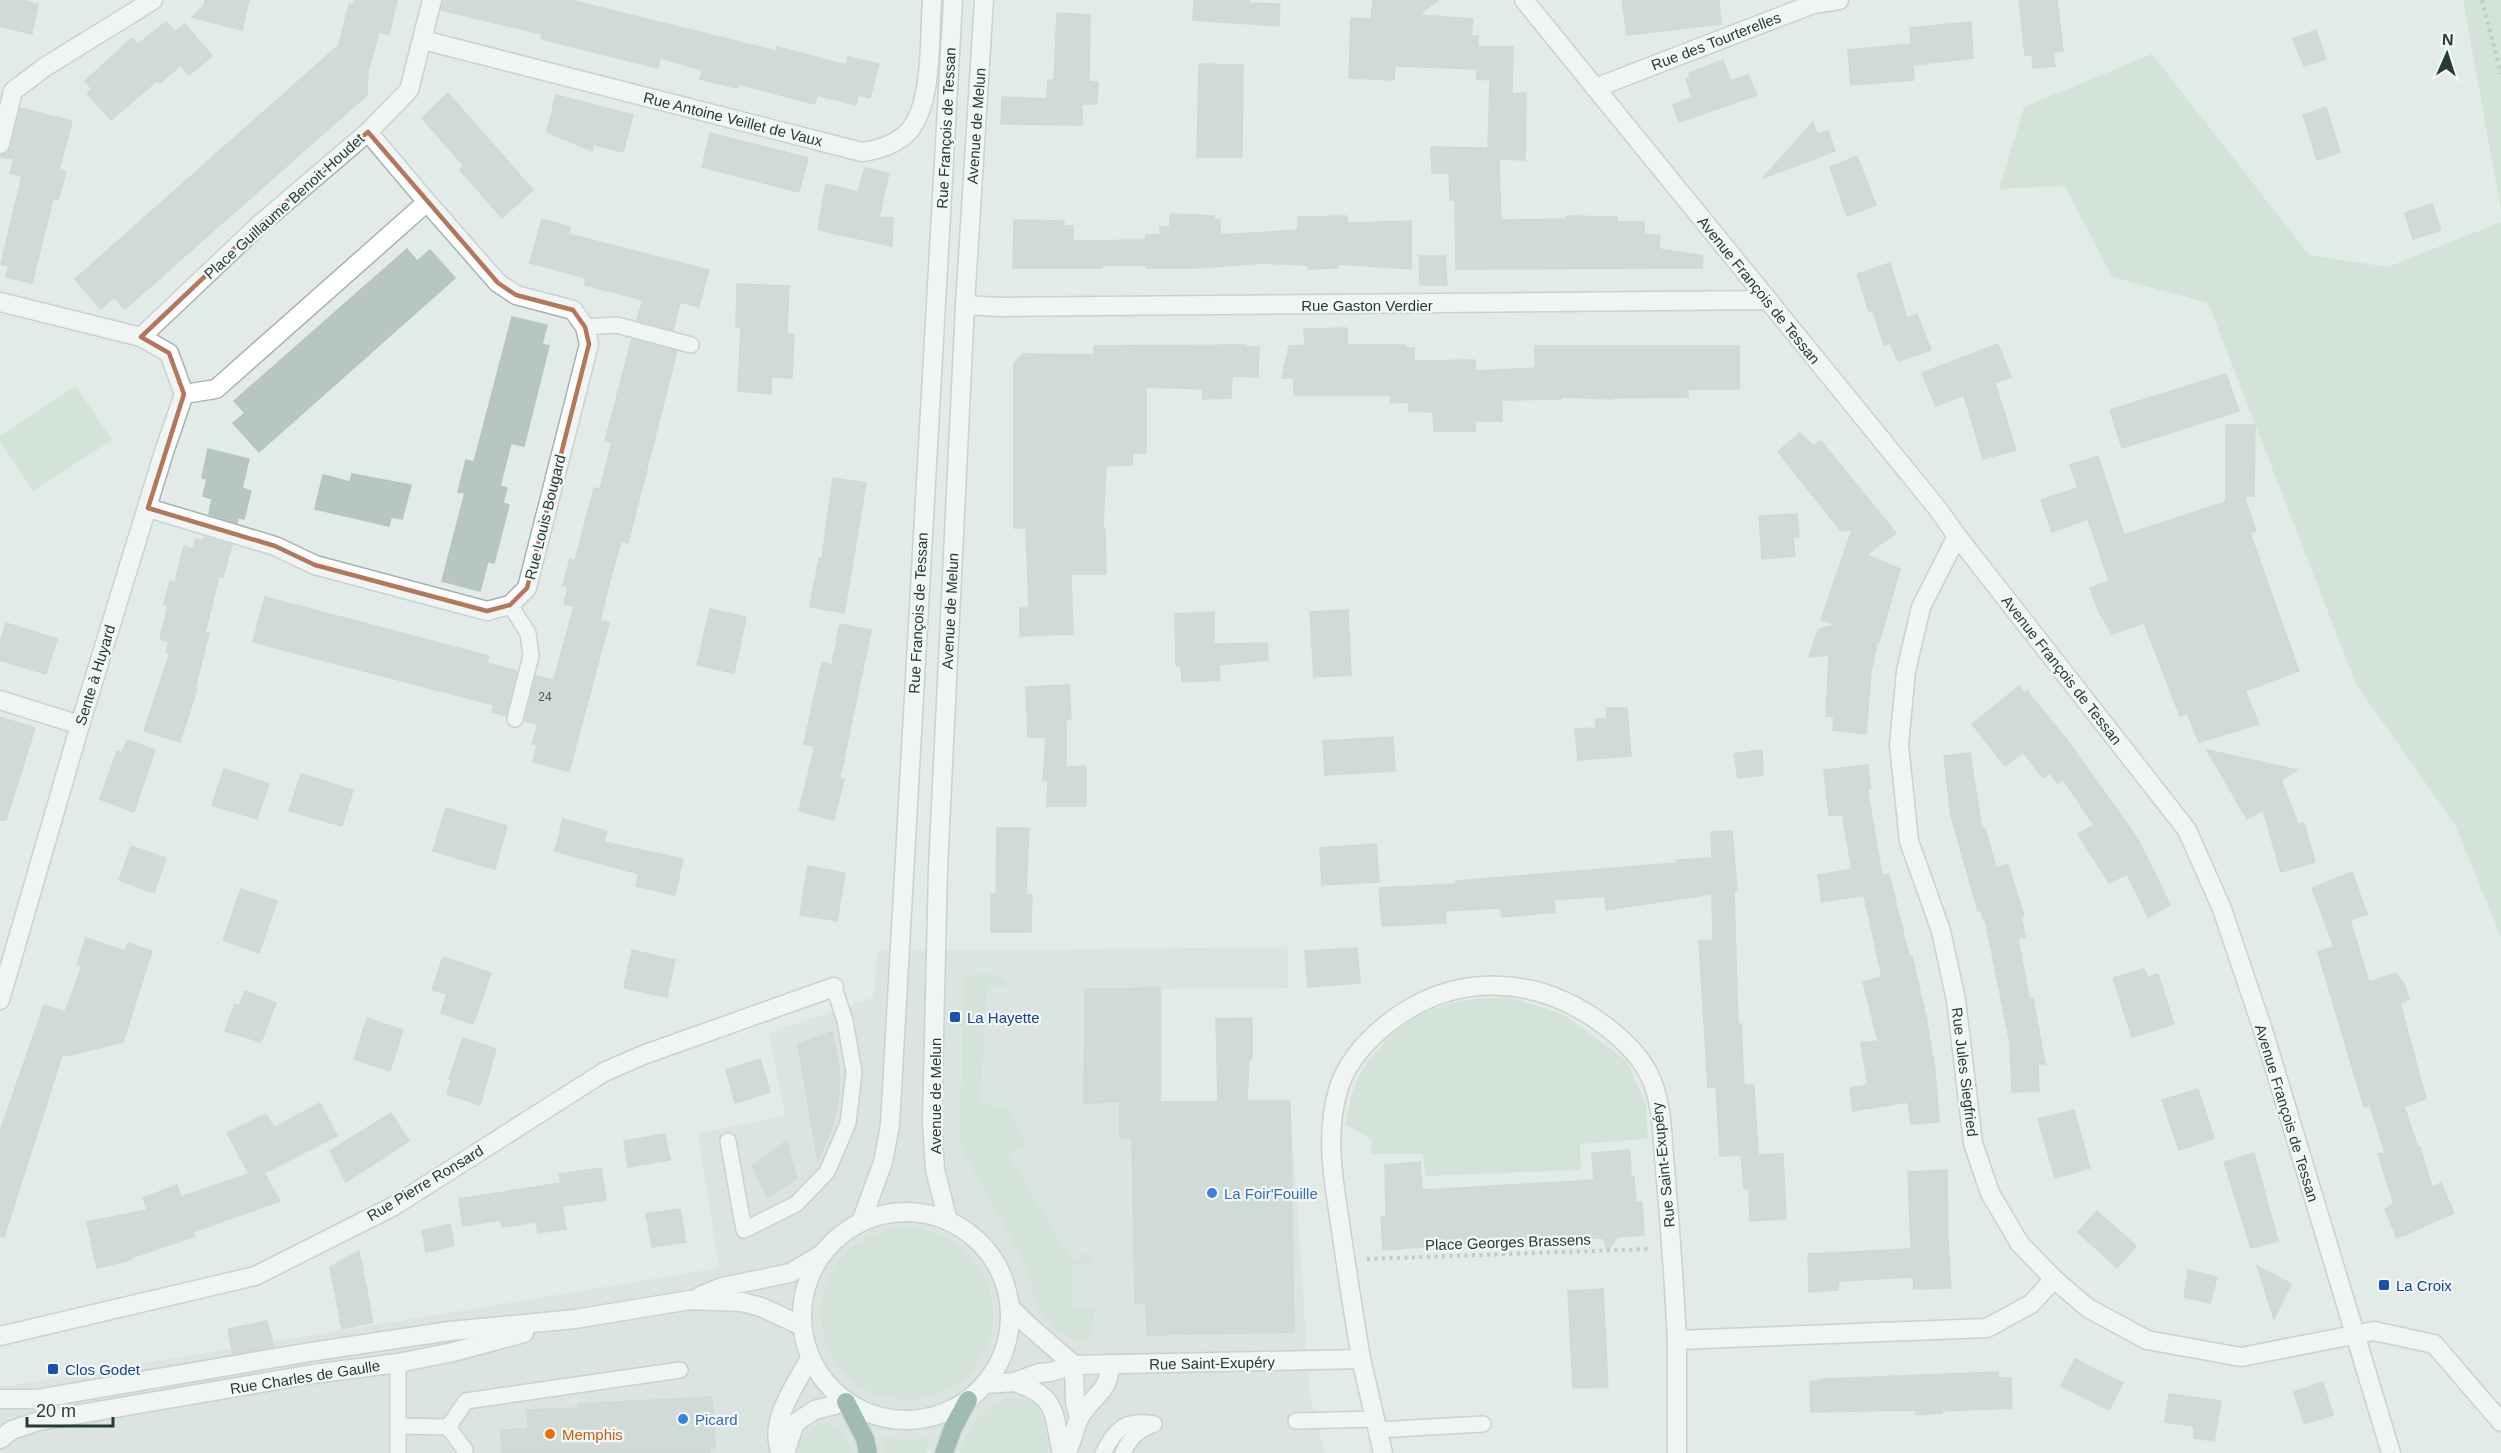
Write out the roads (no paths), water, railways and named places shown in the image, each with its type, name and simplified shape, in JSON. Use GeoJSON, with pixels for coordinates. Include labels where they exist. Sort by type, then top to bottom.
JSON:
{"type":"FeatureCollection","features":[{"type":"Feature","properties":{"kind":"highway"},"geometry":{"type":"LineString","coordinates":[[944,1453],[953,1428],[968,1400]]}},
{"type":"Feature","properties":{"kind":"highway"},"geometry":{"type":"LineString","coordinates":[[846,1402],[865,1439],[868,1453]]}},
{"type":"Feature","properties":{"kind":"street"},"geometry":{"type":"LineString","coordinates":[[0,144],[13,92],[45,67],[153,0]]}},
{"type":"Feature","properties":{"kind":"street"},"geometry":{"type":"LineString","coordinates":[[368,132],[409,90],[432,0]]}},
{"type":"Feature","properties":{"kind":"street","name":"Rue Antoine Veillet de Vaux"},"geometry":{"type":"LineString","coordinates":[[423,40],[862,152],[883,149],[906,134],[917,117],[926,89],[932,0]]}},
{"type":"Feature","properties":{"kind":"street","name":"Rue François de Tessan"},"geometry":{"type":"LineString","coordinates":[[861,1222],[883,1162],[890,1125],[953,0]]}},
{"type":"Feature","properties":{"kind":"street","name":"Avenue de Melun"},"geometry":{"type":"LineString","coordinates":[[948,1221],[935,1170],[932,1122],[938,856],[965,305],[984,0]]}},
{"type":"Feature","properties":{"kind":"street","name":"Avenue François de Tessan"},"geometry":{"type":"LineString","coordinates":[[1524,0],[1934,503],[1957,536],[2187,830],[2222,909],[2263,1029],[2391,1453]]}},
{"type":"Feature","properties":{"kind":"street","name":"Rue des Tourterelles"},"geometry":{"type":"LineString","coordinates":[[1595,88],[1813,4],[1839,0]]}},
{"type":"Feature","properties":{"kind":"street","name":"Place Guillaume Benoit-Houdet"},"geometry":{"type":"LineString","coordinates":[[141,337],[259,225],[368,132],[427,202]]}},
{"type":"Feature","properties":{"kind":"street"},"geometry":{"type":"LineString","coordinates":[[0,302],[141,337],[169,353],[184,394],[216,389],[427,202],[498,283],[516,295],[573,310],[585,327]]}},
{"type":"Feature","properties":{"kind":"street","name":"Rue Gaston Verdier"},"geometry":{"type":"LineString","coordinates":[[965,305],[1000,307],[1768,300]]}},
{"type":"Feature","properties":{"kind":"street","name":"Rue Louis Bougard"},"geometry":{"type":"LineString","coordinates":[[510,605],[527,588],[589,344],[585,327]]}},
{"type":"Feature","properties":{"kind":"street","name":"Sente à Huyard"},"geometry":{"type":"LineString","coordinates":[[0,1000],[80,725],[184,394]]}},
{"type":"Feature","properties":{"kind":"street"},"geometry":{"type":"LineString","coordinates":[[148,508],[275,546],[315,565],[487,611],[510,605]]}},
{"type":"Feature","properties":{"kind":"street","name":"Rue Jules Siegfried"},"geometry":{"type":"LineString","coordinates":[[1957,536],[1921,607],[1906,671],[1899,745],[1909,841],[1941,931],[1956,1000],[1973,1143],[1990,1193],[2020,1244],[2054,1279],[2088,1308],[2147,1340],[2241,1357],[2374,1331],[2434,1344],[2501,1422]]}},
{"type":"Feature","properties":{"kind":"street"},"geometry":{"type":"LineString","coordinates":[[0,700],[80,725]]}},
{"type":"Feature","properties":{"kind":"street","name":"Rue Saint-Exupéry"},"geometry":{"type":"LineString","coordinates":[[986,1384],[1015,1382],[1039,1373],[1074,1365],[1361,1359],[1330,1158],[1331,1120],[1340,1086],[1354,1059],[1373,1035],[1402,1012],[1435,994],[1467,986],[1500,985],[1526,988],[1573,1005],[1617,1035],[1638,1055],[1652,1080],[1659,1106],[1672,1248],[1677,1340],[1677,1453]]}},
{"type":"Feature","properties":{"kind":"street","name":"Rue Pierre Ronsard"},"geometry":{"type":"LineString","coordinates":[[0,1336],[255,1276],[394,1206],[604,1072],[644,1055],[834,987]]}},
{"type":"Feature","properties":{"kind":"street"},"geometry":{"type":"LineString","coordinates":[[890,1213],[919,1213],[948,1221],[972,1235],[991,1255],[1004,1280],[1010,1307],[1010,1327],[1006,1348],[998,1367],[986,1384],[968,1400],[937,1416],[903,1420],[873,1415],[846,1402],[820,1376],[810,1358],[802,1326],[802,1300],[810,1276],[822,1254],[839,1236],[861,1222],[890,1213]]}},
{"type":"Feature","properties":{"kind":"street","name":"Rue Charles de Gaulle"},"geometry":{"type":"LineString","coordinates":[[690,1300],[722,1287],[790,1273],[822,1254]]}},
{"type":"Feature","properties":{"kind":"street"},"geometry":{"type":"LineString","coordinates":[[1677,1340],[1987,1328],[2031,1304],[2054,1279]]}},
{"type":"Feature","properties":{"kind":"street","name":"Rue Charles de Gaulle"},"geometry":{"type":"LineString","coordinates":[[0,1399],[36,1400],[310,1352],[450,1331],[575,1319],[690,1300],[742,1302],[761,1307],[802,1326]]}},
{"type":"Feature","properties":{"kind":"street"},"geometry":{"type":"LineString","coordinates":[[1010,1307],[1028,1326],[1074,1365],[1075,1402],[1079,1418]]}},
{"type":"Feature","properties":{"kind":"street","name":"Rue Charles de Gaulle"},"geometry":{"type":"LineString","coordinates":[[0,1439],[12,1430],[39,1421],[313,1374],[398,1363],[453,1352],[575,1319]]}},
{"type":"Feature","properties":{"kind":"street"},"geometry":{"type":"LineString","coordinates":[[783,1453],[777,1444],[778,1425],[785,1404],[810,1358]]}},
{"type":"Feature","properties":{"kind":"street"},"geometry":{"type":"LineString","coordinates":[[1361,1359],[1383,1453]]}},
{"type":"Feature","properties":{"kind":"street"},"geometry":{"type":"LineString","coordinates":[[1066,1453],[1073,1441],[1079,1418],[1109,1381],[1110,1364]]}},
{"type":"Feature","properties":{"kind":"street"},"geometry":{"type":"LineString","coordinates":[[1015,1382],[1034,1389],[1046,1398],[1057,1420],[1062,1453]]}},
{"type":"Feature","properties":{"kind":"street"},"geometry":{"type":"LineString","coordinates":[[783,1453],[795,1424],[815,1410],[846,1402]]}},
{"type":"Feature","properties":{"kind":"lane"},"geometry":{"type":"LineString","coordinates":[[585,327],[617,325],[691,345]]}},
{"type":"Feature","properties":{"kind":"lane"},"geometry":{"type":"LineString","coordinates":[[510,605],[528,633],[531,656],[515,719]]}},
{"type":"Feature","properties":{"kind":"lane"},"geometry":{"type":"LineString","coordinates":[[728,1141],[744,1230],[796,1204],[827,1172],[848,1123],[854,1072],[845,1021],[834,987]]}},
{"type":"Feature","properties":{"kind":"lane"},"geometry":{"type":"LineString","coordinates":[[398,1363],[398,1453]]}},
{"type":"Feature","properties":{"kind":"lane"},"geometry":{"type":"LineString","coordinates":[[448,1427],[466,1401],[680,1370]]}},
{"type":"Feature","properties":{"kind":"lane"},"geometry":{"type":"LineString","coordinates":[[1103,1453],[1111,1437],[1125,1425],[1138,1421],[1154,1424],[1141,1429],[1131,1437],[1123,1453]]}},
{"type":"Feature","properties":{"kind":"lane"},"geometry":{"type":"LineString","coordinates":[[1296,1421],[1483,1424]]}},
{"type":"Feature","properties":{"kind":"lane"},"geometry":{"type":"LineString","coordinates":[[398,1426],[448,1427]]}},
{"type":"Feature","properties":{"kind":"lane"},"geometry":{"type":"LineString","coordinates":[[448,1427],[465,1453]]}},
{"type":"Feature","properties":{"kind":"place","name":"La Hayette"},"geometry":{"type":"Point","coordinates":[955,1017]}},
{"type":"Feature","properties":{"kind":"place","name":"La Foir'Fouille"},"geometry":{"type":"Point","coordinates":[1212,1193]}},
{"type":"Feature","properties":{"kind":"place","name":"La Croix"},"geometry":{"type":"Point","coordinates":[2384,1285]}},
{"type":"Feature","properties":{"kind":"place","name":"Clos Godet"},"geometry":{"type":"Point","coordinates":[53,1369]}},
{"type":"Feature","properties":{"kind":"place","name":"Picard"},"geometry":{"type":"Point","coordinates":[683,1419]}},
{"type":"Feature","properties":{"kind":"place","name":"Memphis"},"geometry":{"type":"Point","coordinates":[550,1434]}}]}
